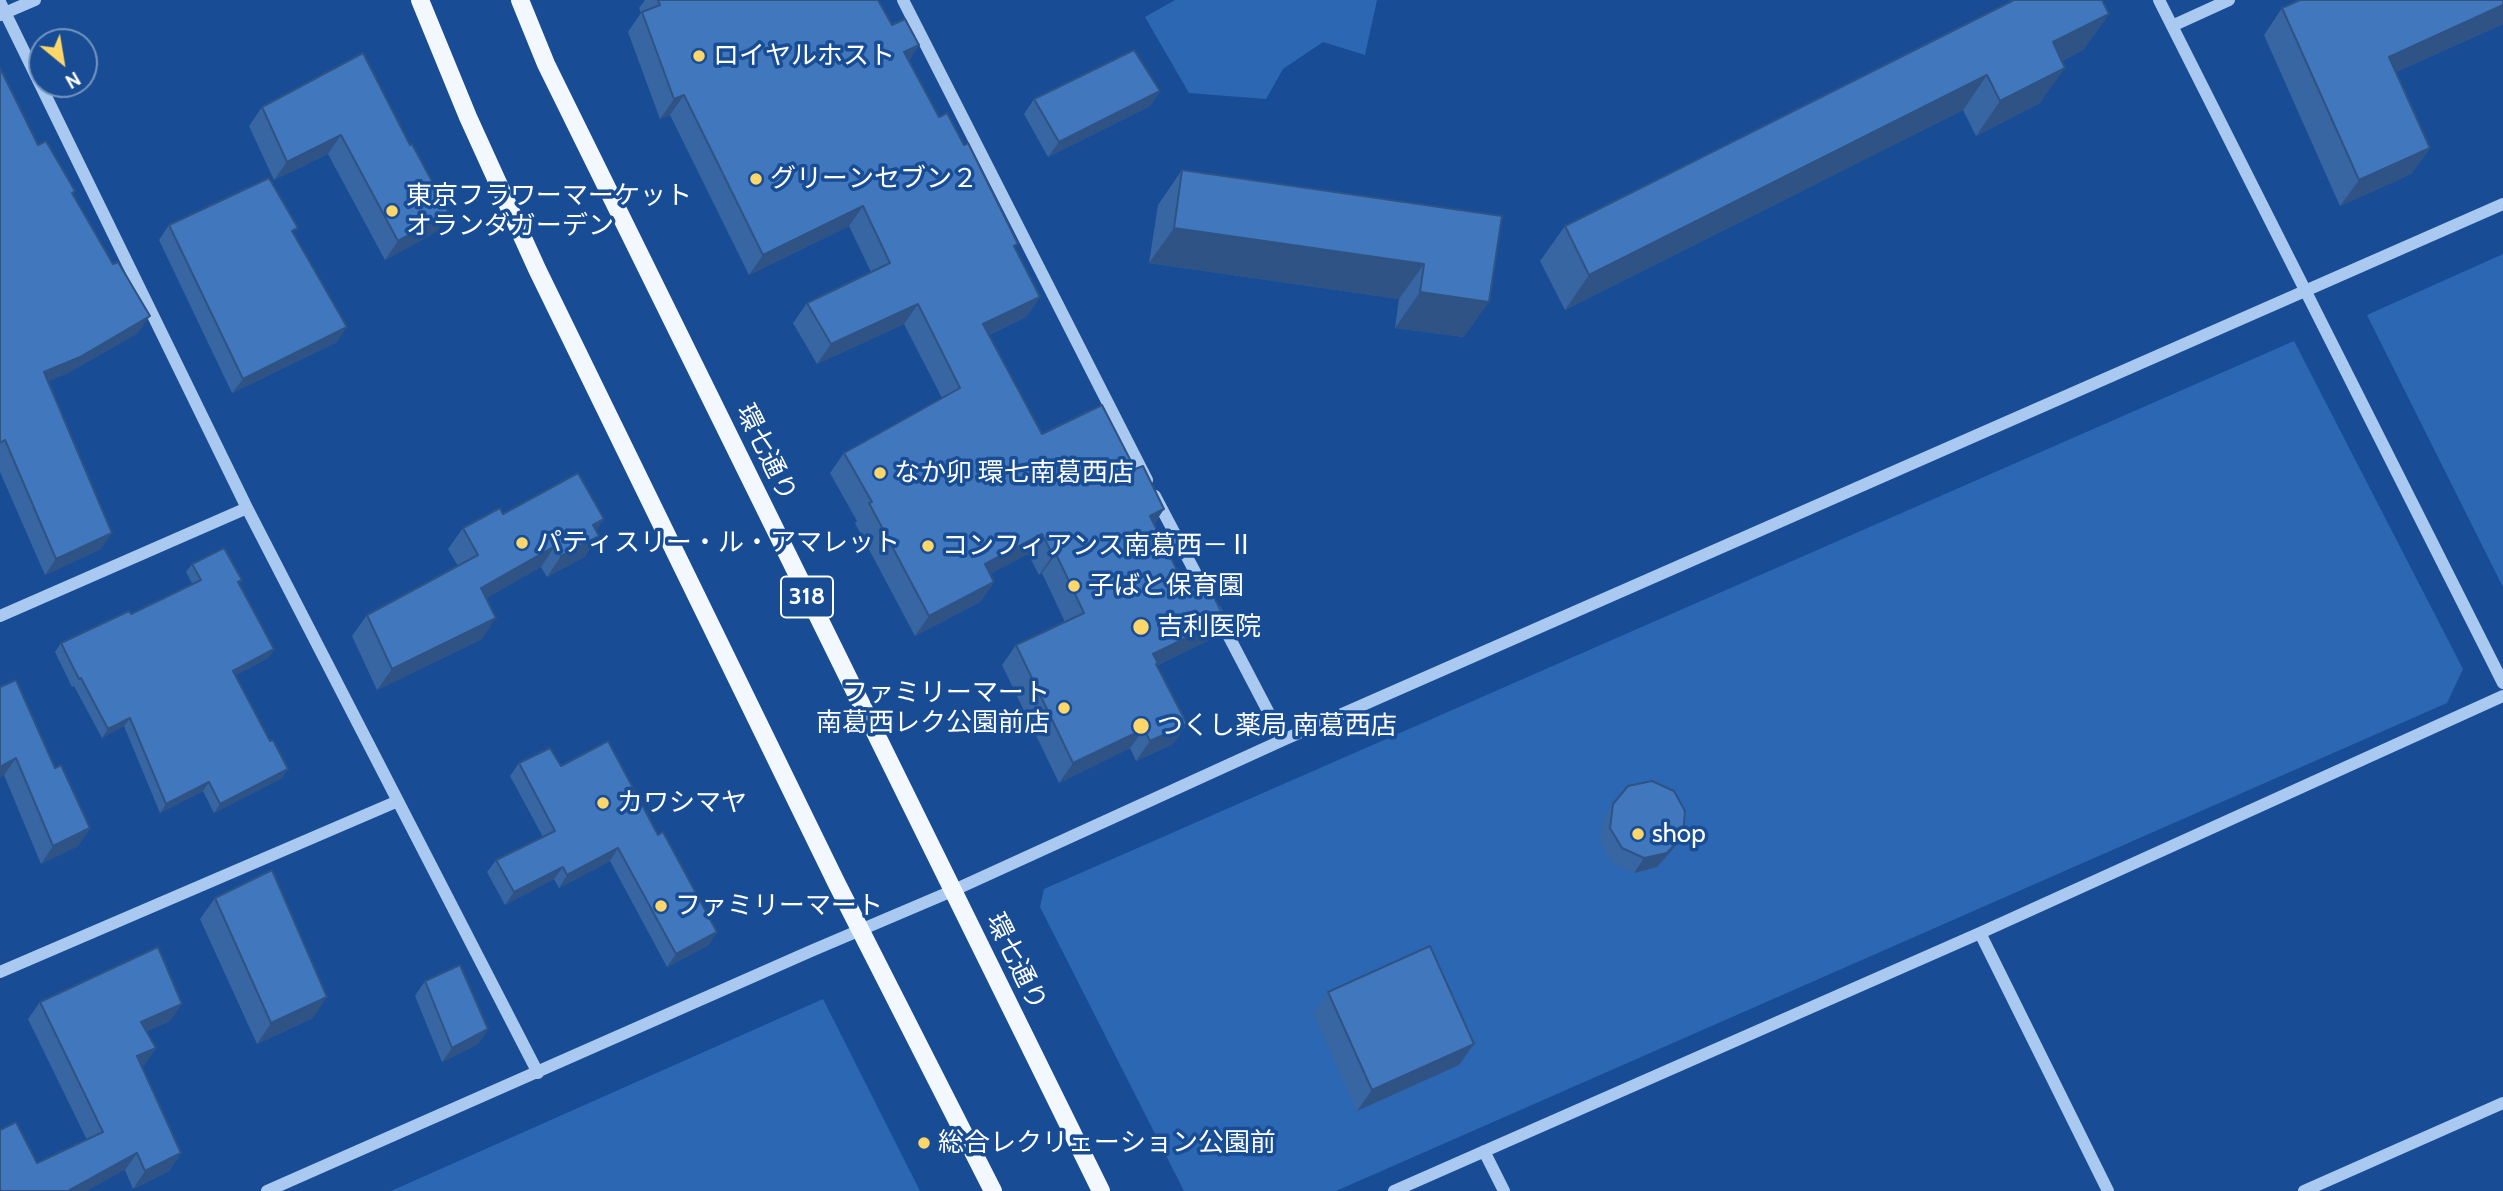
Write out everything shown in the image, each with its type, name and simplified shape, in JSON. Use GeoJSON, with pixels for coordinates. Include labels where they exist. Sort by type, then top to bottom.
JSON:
{"type":"FeatureCollection","features":[{"type":"Feature","properties":{"kind":"main road"},"geometry":{"type":"LineString","coordinates":[[420,0],[468,117],[537,269],[862,931],[993,1191]]}},
{"type":"Feature","properties":{"kind":"main road","name":"環七通り"},"geometry":{"type":"LineString","coordinates":[[520,0],[546,64],[1101,1191]]}},
{"type":"Feature","properties":{"kind":"street"},"geometry":{"type":"LineString","coordinates":[[35,0],[2,10],[247,508],[538,1073]]}},
{"type":"Feature","properties":{"kind":"street"},"geometry":{"type":"LineString","coordinates":[[904,0],[1102,394],[1283,740]]}},
{"type":"Feature","properties":{"kind":"street"},"geometry":{"type":"LineString","coordinates":[[2159,0],[2503,683]]}},
{"type":"Feature","properties":{"kind":"street"},"geometry":{"type":"LineString","coordinates":[[2172,26],[2229,0]]}},
{"type":"Feature","properties":{"kind":"street"},"geometry":{"type":"LineString","coordinates":[[267,1191],[862,931],[1283,740],[2503,204]]}},
{"type":"Feature","properties":{"kind":"street"},"geometry":{"type":"LineString","coordinates":[[0,616],[247,508]]}},
{"type":"Feature","properties":{"kind":"street"},"geometry":{"type":"LineString","coordinates":[[1394,1191],[1980,933],[2503,696]]}},
{"type":"Feature","properties":{"kind":"street"},"geometry":{"type":"LineString","coordinates":[[0,972],[398,801]]}},
{"type":"Feature","properties":{"kind":"street"},"geometry":{"type":"LineString","coordinates":[[1980,933],[2108,1191]]}},
{"type":"Feature","properties":{"kind":"street"},"geometry":{"type":"LineString","coordinates":[[2304,1191],[2503,1103]]}},
{"type":"Feature","properties":{"kind":"street"},"geometry":{"type":"LineString","coordinates":[[1484,1151],[1504,1191]]}},
{"type":"Feature","properties":{"kind":"shaded area"},"geometry":{"type":"Polygon","coordinates":[[[1175,0],[1377,0],[1365,55],[1323,42],[1283,69],[1266,99],[1189,93],[1145,17],[1175,0]]]}},
{"type":"Feature","properties":{"kind":"shaded area"},"geometry":{"type":"Polygon","coordinates":[[[2503,254],[2503,587],[2367,315],[2503,254]]]}},
{"type":"Feature","properties":{"kind":"shaded area"},"geometry":{"type":"Polygon","coordinates":[[[2294,341],[2463,669],[2447,703],[1336,1191],[1184,1191],[1040,907],[1044,889],[2294,341]]]}},
{"type":"Feature","properties":{"kind":"shaded area"},"geometry":{"type":"Polygon","coordinates":[[[823,999],[920,1191],[391,1191],[823,999]]]}},
{"type":"Feature","properties":{"kind":"building"},"geometry":{"type":"Polygon","coordinates":[[[658,0],[878,0],[892,25],[905,19],[919,45],[904,52],[939,117],[947,113],[964,145],[968,143],[1018,244],[1014,246],[1040,297],[983,324],[1042,434],[1102,405],[1135,469],[1143,466],[1164,509],[1150,516],[1184,584],[1203,575],[1225,619],[1153,654],[1187,724],[1150,741],[1144,729],[1073,763],[1016,645],[1084,613],[1056,554],[1053,555],[1042,534],[985,564],[994,582],[929,616],[869,503],[872,502],[844,453],[960,388],[918,304],[831,344],[807,303],[890,263],[863,206],[763,255],[684,95],[674,99],[642,12],[660,5],[658,0]]]}},
{"type":"Feature","properties":{"kind":"building"},"geometry":{"type":"Polygon","coordinates":[[[2014,0],[2102,0],[2109,14],[2053,42],[2065,68],[2000,101],[1987,75],[1589,275],[1565,226],[2014,0]]]}},
{"type":"Feature","properties":{"kind":"building"},"geometry":{"type":"Polygon","coordinates":[[[2300,0],[2503,0],[2503,5],[2389,57],[2430,148],[2359,180],[2282,8],[2300,0]]]}},
{"type":"Feature","properties":{"kind":"building"},"geometry":{"type":"Polygon","coordinates":[[[1134,50],[1160,91],[1059,142],[1034,99],[1134,50]]]}},
{"type":"Feature","properties":{"kind":"building"},"geometry":{"type":"Polygon","coordinates":[[[363,53],[410,145],[412,144],[449,213],[398,241],[341,135],[287,162],[262,107],[363,53]]]}},
{"type":"Feature","properties":{"kind":"building"},"geometry":{"type":"Polygon","coordinates":[[[0,68],[38,145],[46,141],[113,264],[118,262],[150,316],[80,357],[44,372],[112,533],[56,559],[5,440],[0,443],[0,68]]]}},
{"type":"Feature","properties":{"kind":"building"},"geometry":{"type":"Polygon","coordinates":[[[1182,170],[1502,216],[1489,302],[1420,292],[1424,264],[1174,228],[1182,170]]]}},
{"type":"Feature","properties":{"kind":"building"},"geometry":{"type":"Polygon","coordinates":[[[269,178],[298,228],[292,231],[347,327],[243,379],[169,225],[269,178]]]}},
{"type":"Feature","properties":{"kind":"building"},"geometry":{"type":"Polygon","coordinates":[[[578,473],[604,519],[593,525],[599,536],[561,556],[555,546],[481,588],[496,618],[392,669],[367,615],[478,555],[463,528],[500,508],[503,514],[578,473]]]}},
{"type":"Feature","properties":{"kind":"building"},"geometry":{"type":"Polygon","coordinates":[[[224,548],[242,580],[238,582],[274,649],[233,671],[288,769],[220,804],[209,782],[166,804],[130,718],[108,729],[61,643],[129,611],[131,614],[201,580],[192,564],[224,548]]]}},
{"type":"Feature","properties":{"kind":"building"},"geometry":{"type":"Polygon","coordinates":[[[16,680],[55,768],[61,765],[90,828],[53,846],[16,758],[0,767],[0,687],[16,680]]]}},
{"type":"Feature","properties":{"kind":"building"},"geometry":{"type":"Polygon","coordinates":[[[608,741],[658,835],[663,832],[717,932],[676,954],[618,848],[567,875],[563,867],[514,892],[496,860],[555,831],[519,763],[550,748],[561,766],[608,741]]]}},
{"type":"Feature","properties":{"kind":"building","name":"shop"},"geometry":{"type":"Polygon","coordinates":[[[1652,781],[1674,791],[1685,811],[1683,835],[1667,853],[1644,858],[1622,848],[1610,828],[1613,804],[1628,786],[1652,781]]]}},
{"type":"Feature","properties":{"kind":"building"},"geometry":{"type":"Polygon","coordinates":[[[272,870],[327,997],[271,1023],[215,898],[272,870]]]}},
{"type":"Feature","properties":{"kind":"building"},"geometry":{"type":"Polygon","coordinates":[[[1430,946],[1474,1044],[1372,1090],[1328,992],[1430,946]]]}},
{"type":"Feature","properties":{"kind":"building"},"geometry":{"type":"Polygon","coordinates":[[[158,947],[182,1004],[141,1022],[156,1048],[137,1056],[181,1153],[145,1171],[137,1153],[68,1191],[0,1191],[0,1130],[16,1122],[37,1163],[103,1132],[40,1002],[158,947]]]}},
{"type":"Feature","properties":{"kind":"building"},"geometry":{"type":"Polygon","coordinates":[[[460,965],[488,1029],[452,1048],[425,981],[460,965]]]}},
{"type":"Feature","properties":{"kind":"place","name":"ロイヤルホスト"},"geometry":{"type":"Point","coordinates":[699,56]}},
{"type":"Feature","properties":{"kind":"place","name":"グリーンセブン２"},"geometry":{"type":"Point","coordinates":[756,179]}},
{"type":"Feature","properties":{"kind":"place","name":"東京フラワーマーケット オランダガーデン"},"geometry":{"type":"Point","coordinates":[392,211]}},
{"type":"Feature","properties":{"kind":"place","name":"なか卯 環七南葛西店"},"geometry":{"type":"Point","coordinates":[880,473]}},
{"type":"Feature","properties":{"kind":"place","name":"パティスリー・ル・アマレット"},"geometry":{"type":"Point","coordinates":[522,543]}},
{"type":"Feature","properties":{"kind":"place","name":"コンフィアンス南葛西－Ⅱ"},"geometry":{"type":"Point","coordinates":[928,546]}},
{"type":"Feature","properties":{"kind":"place","name":"子ばと保育園"},"geometry":{"type":"Point","coordinates":[1074,586]}},
{"type":"Feature","properties":{"kind":"place","name":"吉利医院"},"geometry":{"type":"Point","coordinates":[1141,627]}},
{"type":"Feature","properties":{"kind":"place","name":"ファミリーマート 南葛西レク公園前店"},"geometry":{"type":"Point","coordinates":[1064,708]}},
{"type":"Feature","properties":{"kind":"place","name":"つくし薬局 南葛西店"},"geometry":{"type":"Point","coordinates":[1141,726]}},
{"type":"Feature","properties":{"kind":"place","name":"カワシマヤ"},"geometry":{"type":"Point","coordinates":[603,803]}},
{"type":"Feature","properties":{"kind":"place","name":"shop"},"geometry":{"type":"Point","coordinates":[1638,834]}},
{"type":"Feature","properties":{"kind":"place","name":"ファミリーマート"},"geometry":{"type":"Point","coordinates":[661,906]}},
{"type":"Feature","properties":{"kind":"place","name":"総合レクリェーション公園前"},"geometry":{"type":"Point","coordinates":[924,1143]}}]}
